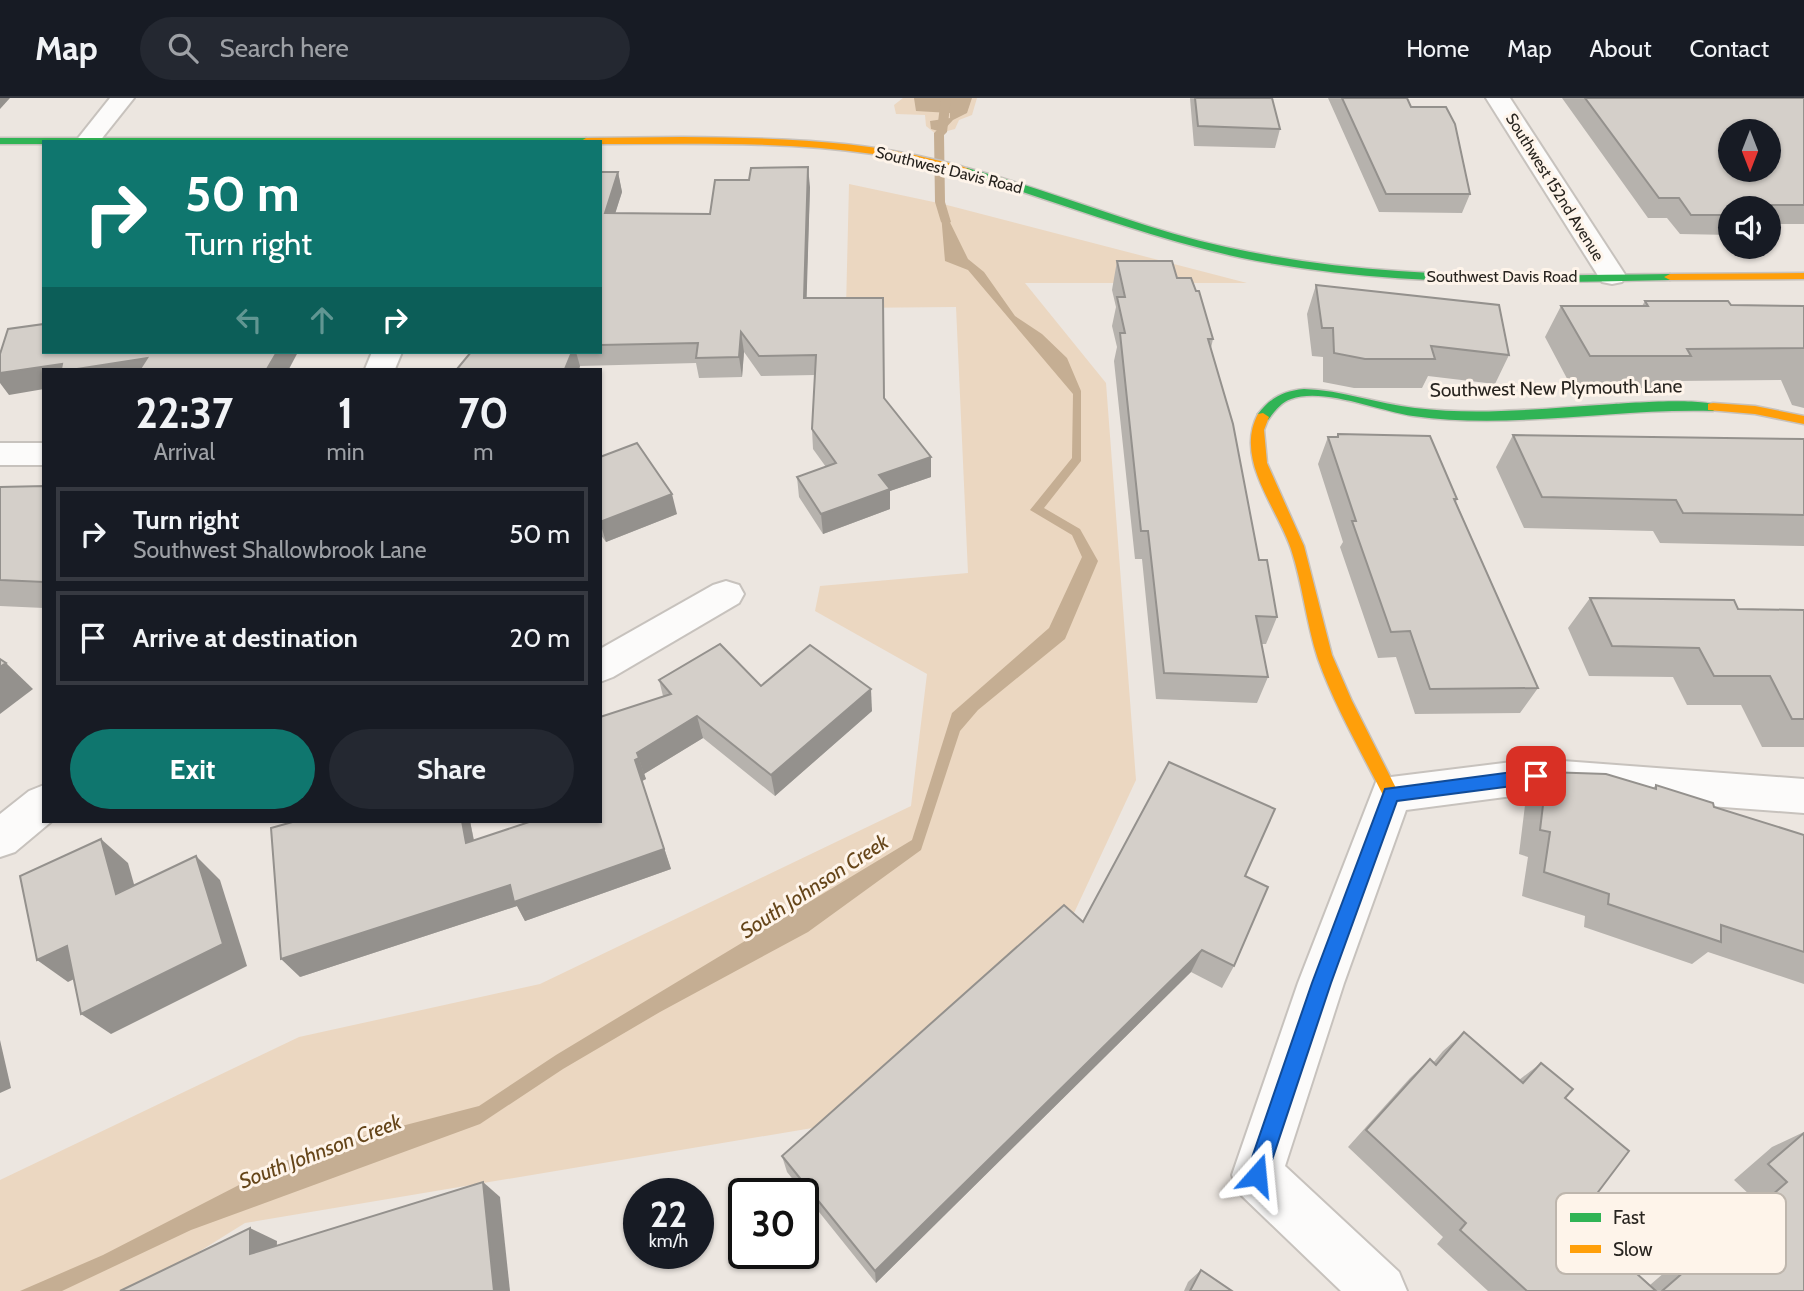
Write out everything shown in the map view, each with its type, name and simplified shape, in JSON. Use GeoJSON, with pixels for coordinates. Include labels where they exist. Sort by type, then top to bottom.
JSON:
{"type":"FeatureCollection","features":[{"type":"Feature","properties":{"kind":"street"},"geometry":{"type":"LineString","coordinates":[[88,140],[122,98]]}},
{"type":"Feature","properties":{"kind":"street","name":"Southwest 152nd Avenue"},"geometry":{"type":"LineString","coordinates":[[1498,98],[1612,276]]}},
{"type":"Feature","properties":{"kind":"street","name":"Southwest Davis Road"},"geometry":{"type":"LineString","coordinates":[[0,141],[42,141]]}},
{"type":"Feature","properties":{"kind":"street","name":"Southwest Davis Road"},"geometry":{"type":"LineString","coordinates":[[602,141],[792,141],[912,158],[993,178],[1171,237],[1297,264],[1363,273],[1407,276],[1804,276]]}},
{"type":"Feature","properties":{"kind":"street","name":"Southwest New Plymouth Lane"},"geometry":{"type":"LineString","coordinates":[[1391,794],[1329,668],[1297,545],[1265,477],[1259,458],[1259,422],[1274,402],[1292,394],[1314,393],[1414,412],[1460,415],[1701,406],[1755,410],[1804,420]]}},
{"type":"Feature","properties":{"kind":"street"},"geometry":{"type":"LineString","coordinates":[[0,454],[42,454]]}},
{"type":"Feature","properties":{"kind":"street"},"geometry":{"type":"LineString","coordinates":[[602,666],[726,594]]}},
{"type":"Feature","properties":{"kind":"street"},"geometry":{"type":"LineString","coordinates":[[1380,1291],[1257,1175],[1321,983],[1391,794],[1536,776],[1804,796]]}},
{"type":"Feature","properties":{"kind":"street"},"geometry":{"type":"LineString","coordinates":[[0,839],[42,805]]}},
{"type":"Feature","properties":{"kind":"shaded area"},"geometry":{"type":"Polygon","coordinates":[[[903,98],[977,98],[972,115],[959,120],[955,129],[936,134],[926,126],[925,115],[896,114],[894,105],[903,98]]]}},
{"type":"Feature","properties":{"kind":"shaded area"},"geometry":{"type":"Polygon","coordinates":[[[849,184],[943,204],[1247,283],[1025,283],[1106,383],[1136,780],[1067,928],[848,1122],[245,1223],[136,1291],[0,1291],[0,1180],[299,1037],[540,984],[911,806],[927,674],[815,611],[820,586],[968,573],[956,307],[846,308],[849,184]]]}},
{"type":"Feature","properties":{"kind":"water"},"geometry":{"type":"Polygon","coordinates":[[[914,98],[972,98],[967,113],[953,120],[942,132],[931,129],[930,121],[950,118],[950,113],[916,111],[914,98]]]}},
{"type":"Feature","properties":{"kind":"water"},"geometry":{"type":"Polygon","coordinates":[[[940,202],[968,259],[984,272],[1015,316],[1042,334],[1067,358],[1081,391],[1081,461],[1044,508],[1080,529],[1098,561],[1065,639],[978,710],[960,731],[921,850],[808,932],[660,1012],[563,1069],[480,1124],[191,1230],[62,1291],[20,1291],[103,1255],[305,1151],[479,1106],[556,1055],[912,840],[952,713],[1049,628],[1082,557],[1072,535],[1030,510],[1072,458],[1073,394],[968,270],[945,261],[940,202]]]}},
{"type":"Feature","properties":{"kind":"building"},"geometry":{"type":"Polygon","coordinates":[[[1195,98],[1272,98],[1280,129],[1198,126],[1195,98]]]}},
{"type":"Feature","properties":{"kind":"building"},"geometry":{"type":"Polygon","coordinates":[[[1342,98],[1407,98],[1411,107],[1446,107],[1455,124],[1470,194],[1386,194],[1342,98]]]}},
{"type":"Feature","properties":{"kind":"building"},"geometry":{"type":"Polygon","coordinates":[[[1585,98],[1804,98],[1804,205],[1781,205],[1781,196],[1718,196],[1718,215],[1691,215],[1679,198],[1659,198],[1585,98]]]}},
{"type":"Feature","properties":{"kind":"building"},"geometry":{"type":"Polygon","coordinates":[[[808,167],[804,298],[883,298],[884,398],[931,457],[879,475],[890,489],[821,514],[797,477],[836,463],[812,429],[816,355],[759,356],[741,332],[739,357],[696,358],[698,343],[602,345],[602,172],[618,172],[605,213],[710,214],[715,180],[749,180],[751,168],[808,167]]]}},
{"type":"Feature","properties":{"kind":"building"},"geometry":{"type":"Polygon","coordinates":[[[1117,261],[1172,261],[1177,278],[1191,278],[1196,291],[1199,291],[1213,339],[1208,339],[1233,424],[1259,560],[1267,560],[1277,617],[1256,616],[1268,677],[1164,673],[1148,531],[1141,531],[1120,333],[1125,333],[1117,297],[1125,297],[1117,261]]]}},
{"type":"Feature","properties":{"kind":"building"},"geometry":{"type":"Polygon","coordinates":[[[1316,285],[1499,305],[1509,355],[1431,346],[1435,359],[1365,359],[1334,353],[1333,328],[1322,328],[1316,285]]]}},
{"type":"Feature","properties":{"kind":"building"},"geometry":{"type":"Polygon","coordinates":[[[1645,301],[1728,301],[1731,305],[1804,306],[1804,348],[1687,349],[1691,356],[1590,356],[1561,306],[1648,306],[1645,301]]]}},
{"type":"Feature","properties":{"kind":"building"},"geometry":{"type":"Polygon","coordinates":[[[42,324],[42,354],[276,354],[268,368],[141,368],[147,358],[83,368],[61,368],[62,364],[0,373],[0,354],[8,329],[42,324]]]}},
{"type":"Feature","properties":{"kind":"building"},"geometry":{"type":"Polygon","coordinates":[[[469,354],[571,354],[565,368],[458,368],[469,354]]]}},
{"type":"Feature","properties":{"kind":"building"},"geometry":{"type":"Polygon","coordinates":[[[1338,434],[1430,436],[1457,499],[1454,499],[1538,688],[1430,689],[1410,631],[1391,632],[1352,521],[1356,521],[1328,437],[1338,437],[1338,434]]]}},
{"type":"Feature","properties":{"kind":"building"},"geometry":{"type":"Polygon","coordinates":[[[1513,435],[1804,439],[1804,515],[1683,513],[1676,500],[1542,497],[1513,435]]]}},
{"type":"Feature","properties":{"kind":"building"},"geometry":{"type":"Polygon","coordinates":[[[637,443],[672,494],[602,521],[602,456],[637,443]]]}},
{"type":"Feature","properties":{"kind":"building"},"geometry":{"type":"Polygon","coordinates":[[[42,486],[42,582],[0,580],[0,487],[42,486]]]}},
{"type":"Feature","properties":{"kind":"building"},"geometry":{"type":"Polygon","coordinates":[[[1590,598],[1734,600],[1738,609],[1804,610],[1804,719],[1792,719],[1770,676],[1714,676],[1699,648],[1612,646],[1590,598]]]}},
{"type":"Feature","properties":{"kind":"building"},"geometry":{"type":"Polygon","coordinates":[[[720,644],[761,686],[810,645],[871,689],[771,775],[697,716],[637,753],[639,758],[635,760],[664,849],[514,902],[510,885],[281,959],[271,828],[289,823],[462,823],[466,843],[526,823],[602,823],[602,716],[671,694],[659,680],[720,644]]]}},
{"type":"Feature","properties":{"kind":"building"},"geometry":{"type":"Polygon","coordinates":[[[1169,762],[1275,809],[1245,876],[1268,887],[1234,966],[1202,950],[875,1271],[819,1202],[819,1178],[800,1178],[782,1156],[1064,905],[1083,922],[1169,762]]]}},
{"type":"Feature","properties":{"kind":"building"},"geometry":{"type":"Polygon","coordinates":[[[1547,772],[1606,774],[1656,789],[1656,785],[1713,803],[1714,807],[1804,835],[1804,952],[1721,925],[1721,942],[1608,904],[1609,894],[1544,872],[1550,832],[1540,830],[1547,772]]]}},
{"type":"Feature","properties":{"kind":"building"},"geometry":{"type":"Polygon","coordinates":[[[101,839],[116,894],[196,856],[223,944],[81,1014],[67,946],[37,960],[20,876],[101,839]]]}},
{"type":"Feature","properties":{"kind":"building"},"geometry":{"type":"Polygon","coordinates":[[[1464,1032],[1523,1083],[1541,1063],[1573,1089],[1565,1098],[1629,1151],[1597,1193],[1556,1193],[1556,1274],[1637,1274],[1656,1291],[1527,1291],[1460,1230],[1466,1223],[1366,1130],[1430,1059],[1436,1065],[1464,1032]]]}},
{"type":"Feature","properties":{"kind":"building"},"geometry":{"type":"Polygon","coordinates":[[[1804,1133],[1804,1291],[1662,1291],[1681,1274],[1786,1274],[1786,1193],[1774,1193],[1787,1182],[1768,1164],[1804,1133]]]}},
{"type":"Feature","properties":{"kind":"building"},"geometry":{"type":"Polygon","coordinates":[[[483,1182],[494,1291],[120,1291],[250,1228],[250,1254],[483,1182]]]}},
{"type":"Feature","properties":{"kind":"building"},"geometry":{"type":"Polygon","coordinates":[[[1201,1270],[1232,1291],[1190,1291],[1201,1270]]]}},
{"type":"Feature","properties":{"kind":"waterway","name":"South Johnson Creek"},"geometry":{"type":"LineString","coordinates":[[946,98],[942,132],[939,133],[940,202],[946,222]]}},
{"type":"Feature","properties":{"kind":"traffic: fast"},"geometry":{"type":"LineString","coordinates":[[0,141],[42,141]]}},
{"type":"Feature","properties":{"kind":"traffic: fast"},"geometry":{"type":"LineString","coordinates":[[967,171],[1188,241],[1244,255],[1320,268],[1363,274],[1451,279],[1670,277]]}},
{"type":"Feature","properties":{"kind":"traffic: fast"},"geometry":{"type":"LineString","coordinates":[[1263,417],[1283,398],[1304,393],[1335,395],[1413,412],[1450,415],[1488,416],[1638,407],[1713,407]]}},
{"type":"Feature","properties":{"kind":"traffic: slow"},"geometry":{"type":"LineString","coordinates":[[602,141],[730,141],[826,145],[920,159],[967,171]]}},
{"type":"Feature","properties":{"kind":"traffic: slow"},"geometry":{"type":"LineString","coordinates":[[1670,277],[1804,276]]}},
{"type":"Feature","properties":{"kind":"traffic: slow"},"geometry":{"type":"LineString","coordinates":[[1713,407],[1755,410],[1804,420]]}},
{"type":"Feature","properties":{"kind":"traffic: slow"},"geometry":{"type":"LineString","coordinates":[[1263,417],[1257,430],[1261,463],[1297,546],[1330,670],[1391,794]]}},
{"type":"Feature","properties":{"kind":"route"},"geometry":{"type":"LineString","coordinates":[[1257,1175],[1321,983],[1391,794],[1536,776]]}}]}
